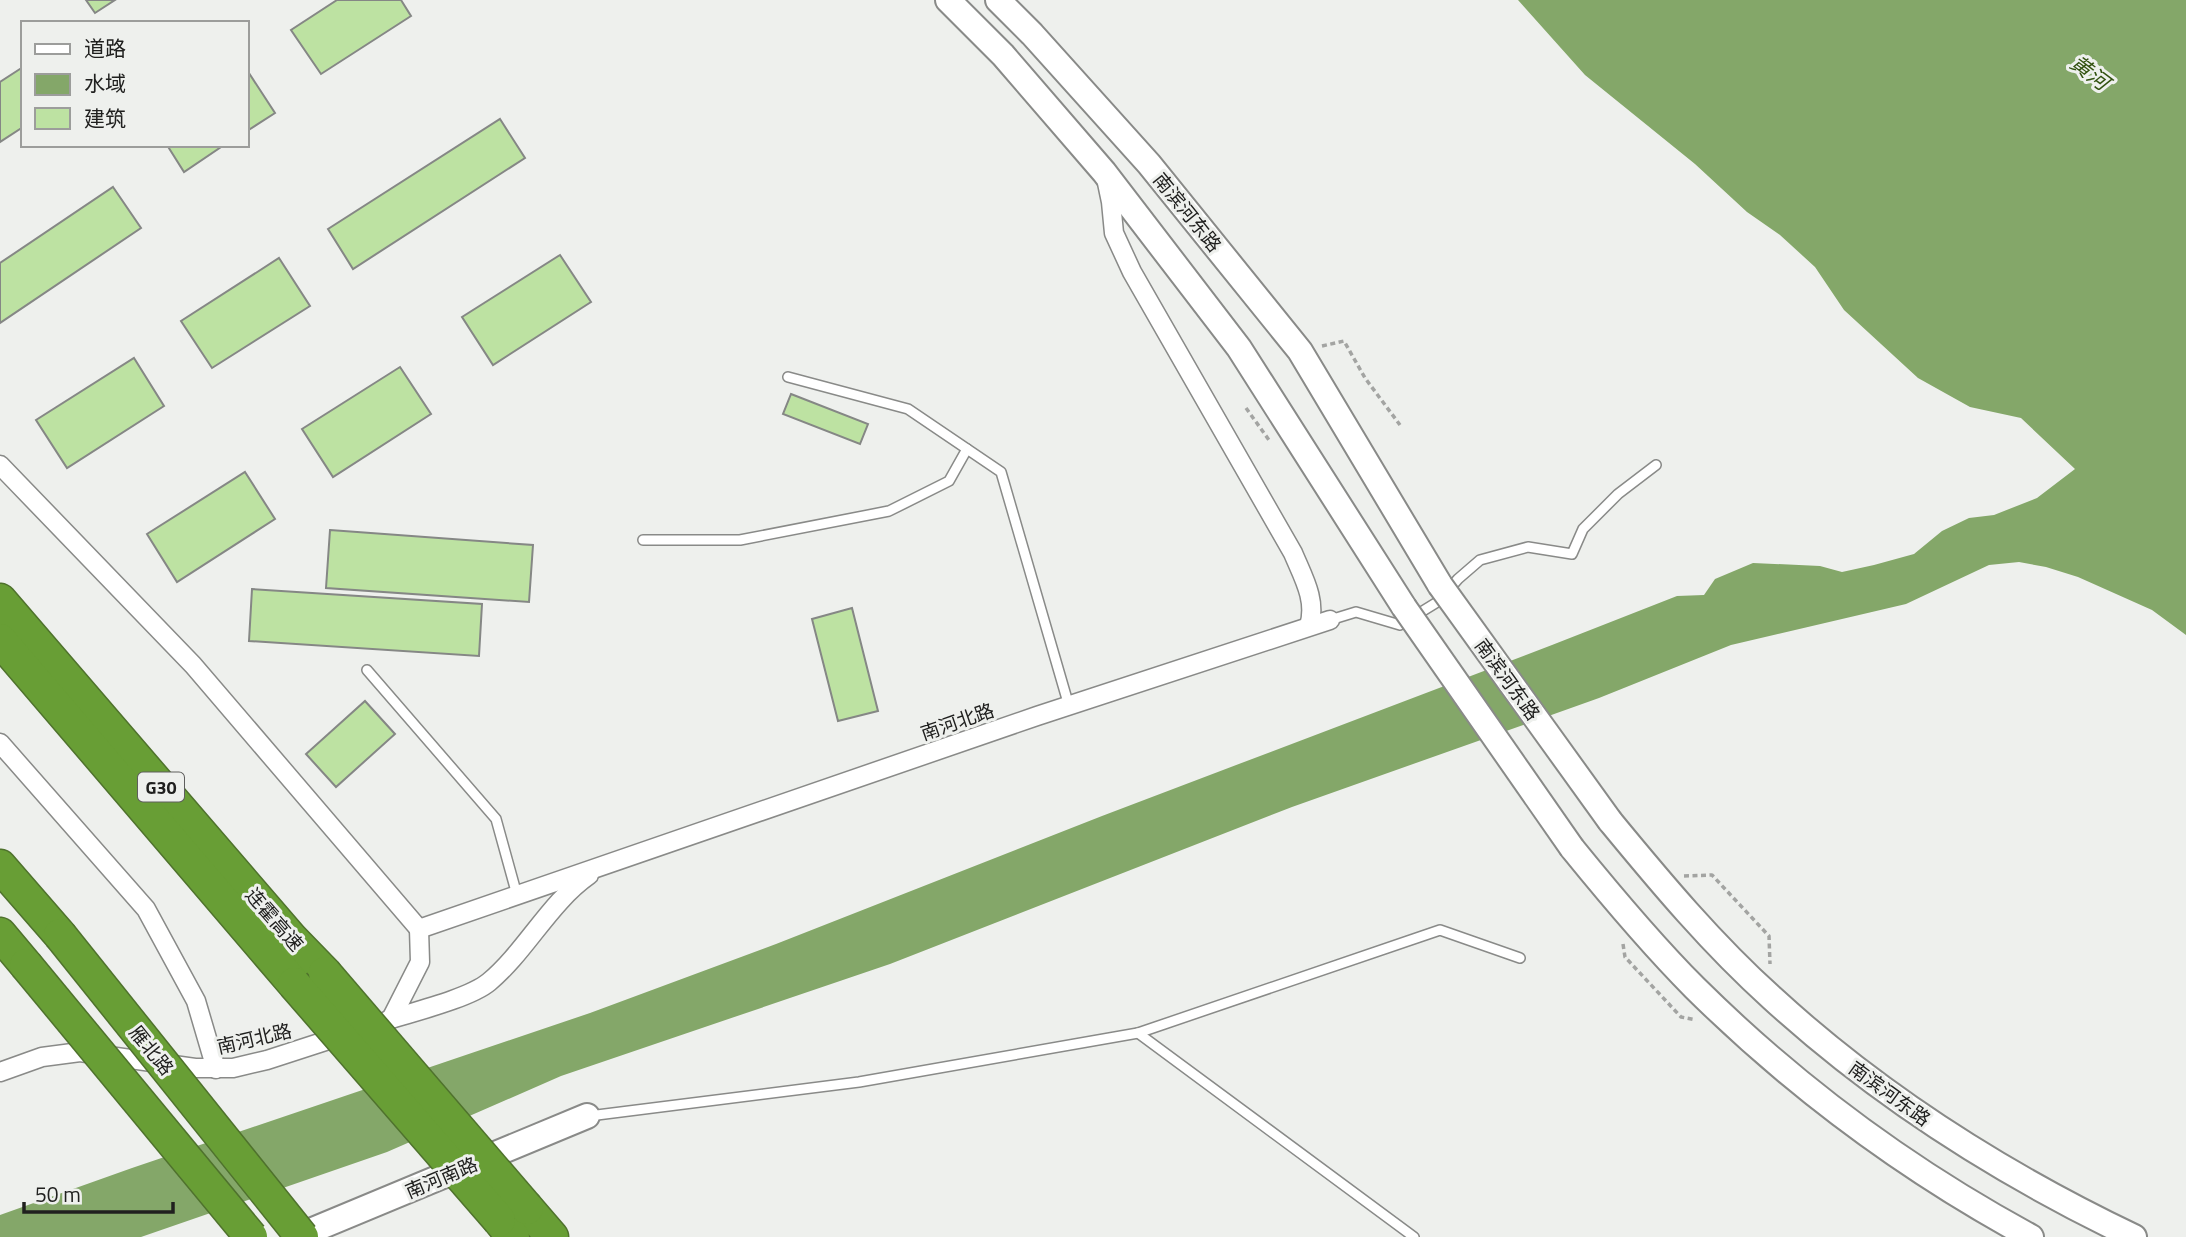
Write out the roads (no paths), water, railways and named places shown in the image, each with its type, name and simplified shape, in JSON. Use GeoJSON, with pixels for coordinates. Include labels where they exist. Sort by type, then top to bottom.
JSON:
{"type":"FeatureCollection","features":[{"type":"Feature","properties":{"kind":"highway","name":"连霍高速"},"geometry":{"type":"LineString","coordinates":[[0,600],[290,938],[325,973],[552,1237]]}},
{"type":"Feature","properties":{"kind":"highway","name":"连霍高速"},"geometry":{"type":"LineString","coordinates":[[0,640],[506,1229]]}},
{"type":"Feature","properties":{"kind":"highway","name":"雁北路"},"geometry":{"type":"LineString","coordinates":[[0,866],[60,936],[302,1237]]}},
{"type":"Feature","properties":{"kind":"highway"},"geometry":{"type":"LineString","coordinates":[[0,934],[251,1237]]}},
{"type":"Feature","properties":{"kind":"main road"},"geometry":{"type":"LineString","coordinates":[[948,0],[1003,55],[1104,172],[1239,348],[1404,607],[1572,848],[1619,905],[1677,969],[1739,1031],[1786,1072],[1886,1149],[2031,1237]]}},
{"type":"Feature","properties":{"kind":"main road","name":"南滨河东路"},"geometry":{"type":"LineString","coordinates":[[998,0],[1149,164],[1300,351],[1440,585],[1610,821],[1654,876],[1710,937],[1771,997],[1864,1075],[1963,1145],[2068,1205],[2134,1237]]}},
{"type":"Feature","properties":{"kind":"main road","name":"南河南路"},"geometry":{"type":"LineString","coordinates":[[296,1237],[587,1116]]}},
{"type":"Feature","properties":{"kind":"street"},"geometry":{"type":"LineString","coordinates":[[1104,172],[1114,233],[1132,272],[1293,553],[1310,595],[1313,612],[1309,626]]}},
{"type":"Feature","properties":{"kind":"street"},"geometry":{"type":"LineString","coordinates":[[0,465],[193,665],[419,929],[420,962],[391,1019]]}},
{"type":"Feature","properties":{"kind":"street","name":"南河北路"},"geometry":{"type":"LineString","coordinates":[[419,929],[1069,706],[1330,620]]}},
{"type":"Feature","properties":{"kind":"street"},"geometry":{"type":"LineString","coordinates":[[0,743],[146,909],[196,1001],[216,1069]]}},
{"type":"Feature","properties":{"kind":"street","name":"南河北路"},"geometry":{"type":"LineString","coordinates":[[0,1072],[41,1057],[80,1052],[216,1069],[233,1068],[267,1060],[470,993],[488,984],[564,898],[600,867]]}},
{"type":"Feature","properties":{"kind":"lane"},"geometry":{"type":"LineString","coordinates":[[789,377],[908,410],[1002,472],[1069,706]]}},
{"type":"Feature","properties":{"kind":"lane"},"geometry":{"type":"LineString","coordinates":[[643,540],[740,540],[889,511],[949,481],[967,449]]}},
{"type":"Feature","properties":{"kind":"lane"},"geometry":{"type":"LineString","coordinates":[[1330,620],[1356,612],[1401,625],[1438,601],[1480,560],[1528,547],[1572,554],[1583,529],[1618,494],[1656,465]]}},
{"type":"Feature","properties":{"kind":"lane"},"geometry":{"type":"LineString","coordinates":[[367,670],[496,818],[517,895]]}},
{"type":"Feature","properties":{"kind":"lane"},"geometry":{"type":"LineString","coordinates":[[587,1116],[859,1082],[1138,1033],[1440,930],[1520,958]]}},
{"type":"Feature","properties":{"kind":"lane"},"geometry":{"type":"LineString","coordinates":[[1138,1033],[1414,1237]]}},
{"type":"Feature","properties":{"kind":"water","name":"黄河"},"geometry":{"type":"Polygon","coordinates":[[[1518,0],[2186,0],[2186,635],[2152,610],[2078,577],[2019,562],[1989,565],[1906,604],[1731,645],[1599,698],[1292,807],[890,964],[561,1076],[387,1152],[141,1237],[0,1237],[0,1215],[590,1013],[776,944],[1677,596],[1704,595],[1715,579],[1753,563],[1820,566],[1842,572],[1914,554],[1942,531],[1969,518],[1994,515],[2037,498],[2075,469],[2021,418],[1970,407],[1918,378],[1844,310],[1815,267],[1780,235],[1747,212],[1695,164],[1585,75],[1518,0]]]}}]}
